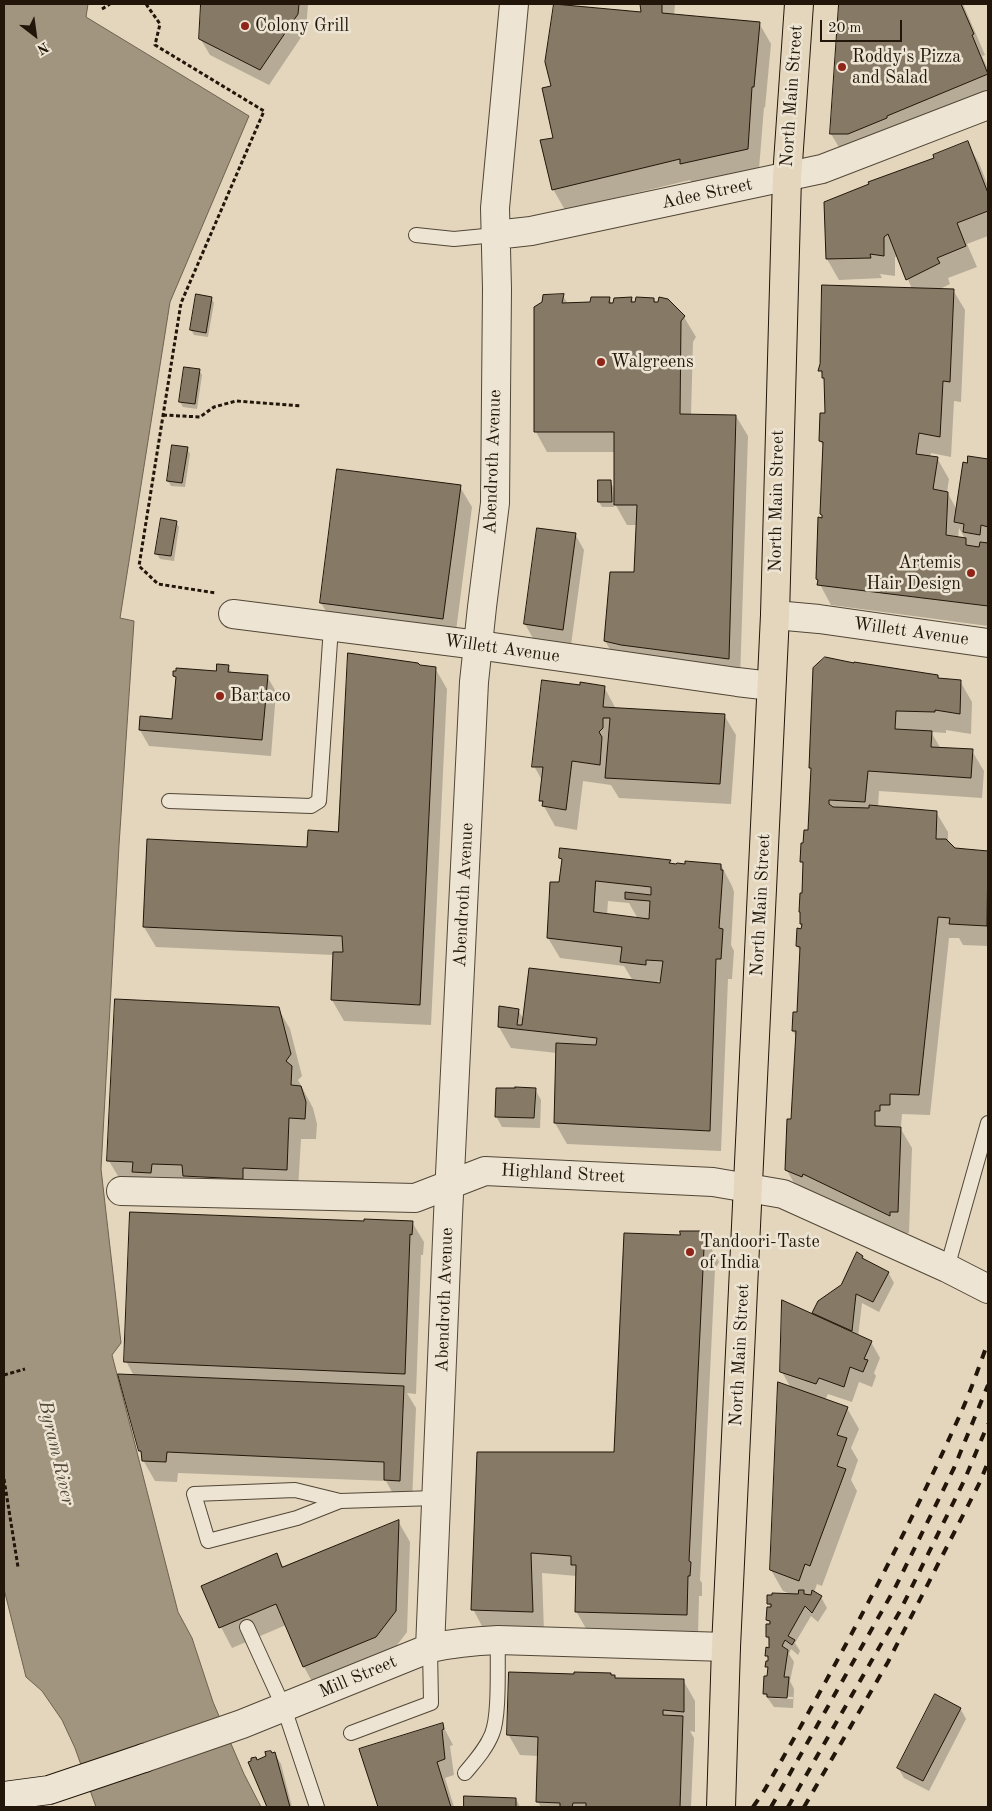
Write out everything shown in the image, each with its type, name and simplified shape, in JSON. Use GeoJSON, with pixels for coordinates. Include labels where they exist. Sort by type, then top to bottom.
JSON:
{"type":"FeatureCollection","features":[{"type":"Feature","properties":{"kind":"main road","name":"North Main Street"},"geometry":{"type":"LineString","coordinates":[[721,1807],[726,1647],[775,615],[786,178],[799,4]]}},
{"type":"Feature","properties":{"kind":"street","name":"Abendroth Avenue"},"geometry":{"type":"LineString","coordinates":[[430,1648],[474,682],[495,503],[495,198],[514,4]]}},
{"type":"Feature","properties":{"kind":"street","name":"Adee Street"},"geometry":{"type":"LineString","coordinates":[[495,235],[531,230],[786,178],[837,164],[934,124],[988,105]]}},
{"type":"Feature","properties":{"kind":"street","name":"Willett Avenue"},"geometry":{"type":"LineString","coordinates":[[233,614],[478,645],[771,686]]}},
{"type":"Feature","properties":{"kind":"street","name":"Willett Avenue"},"geometry":{"type":"LineString","coordinates":[[775,615],[819,619],[988,643]]}},
{"type":"Feature","properties":{"kind":"street","name":"Highland Street"},"geometry":{"type":"LineString","coordinates":[[121,1191],[415,1198],[485,1171],[713,1182],[783,1194],[947,1268],[988,1289]]}},
{"type":"Feature","properties":{"kind":"street","name":"Mill Street"},"geometry":{"type":"LineString","coordinates":[[4,1796],[49,1790],[242,1724],[430,1648],[470,1641],[498,1640],[726,1647]]}},
{"type":"Feature","properties":{"kind":"lane","name":"Adee Street"},"geometry":{"type":"LineString","coordinates":[[416,235],[454,239],[495,235]]}},
{"type":"Feature","properties":{"kind":"lane"},"geometry":{"type":"LineString","coordinates":[[169,802],[311,806],[319,801],[331,626]]}},
{"type":"Feature","properties":{"kind":"lane"},"geometry":{"type":"LineString","coordinates":[[947,1268],[988,1123]]}},
{"type":"Feature","properties":{"kind":"lane"},"geometry":{"type":"LineString","coordinates":[[340,1501],[297,1518],[208,1541],[194,1494],[296,1490],[340,1501],[436,1498]]}},
{"type":"Feature","properties":{"kind":"lane"},"geometry":{"type":"LineString","coordinates":[[247,1627],[284,1708],[317,1807]]}},
{"type":"Feature","properties":{"kind":"lane"},"geometry":{"type":"LineString","coordinates":[[465,1773],[481,1754],[493,1733],[497,1704],[498,1640]]}},
{"type":"Feature","properties":{"kind":"lane","name":"Abendroth Avenue"},"geometry":{"type":"LineString","coordinates":[[350,1733],[431,1703],[430,1648]]}},
{"type":"Feature","properties":{"kind":"path"},"geometry":{"type":"LineString","coordinates":[[102,9],[110,4]]}},
{"type":"Feature","properties":{"kind":"path"},"geometry":{"type":"LineString","coordinates":[[146,4],[160,24],[155,45],[264,111],[180,303],[139,566],[158,584],[216,593]]}},
{"type":"Feature","properties":{"kind":"path"},"geometry":{"type":"LineString","coordinates":[[163,415],[200,417],[214,407],[236,401],[301,406]]}},
{"type":"Feature","properties":{"kind":"path"},"geometry":{"type":"LineString","coordinates":[[4,1375],[26,1368]]}},
{"type":"Feature","properties":{"kind":"path"},"geometry":{"type":"LineString","coordinates":[[4,1479],[18,1567]]}},
{"type":"Feature","properties":{"kind":"water","name":"Byram River"},"geometry":{"type":"Polygon","coordinates":[[[4,4],[88,4],[86,17],[249,116],[170,302],[120,618],[134,621],[119,845],[101,1169],[121,1343],[112,1355],[178,1612],[192,1638],[213,1702],[244,1774],[261,1807],[96,1807],[75,1748],[62,1720],[42,1691],[26,1677],[4,1589],[4,4]]]}},
{"type":"Feature","properties":{"kind":"building","name":"Colony Grill"},"geometry":{"type":"Polygon","coordinates":[[[201,4],[299,4],[298,14],[260,70],[199,39],[201,4]]]}},
{"type":"Feature","properties":{"kind":"building"},"geometry":{"type":"Polygon","coordinates":[[[554,4],[641,12],[640,4],[662,4],[662,13],[760,22],[754,87],[752,87],[748,149],[680,164],[680,159],[552,190],[540,140],[553,138],[542,88],[551,86],[545,62],[554,4]]]}},
{"type":"Feature","properties":{"kind":"building"},"geometry":{"type":"Polygon","coordinates":[[[839,4],[961,4],[988,74],[848,134],[830,134],[839,4]]]}},
{"type":"Feature","properties":{"kind":"building"},"geometry":{"type":"Polygon","coordinates":[[[968,141],[988,193],[988,211],[957,223],[966,246],[937,258],[940,263],[906,280],[888,234],[884,237],[884,256],[870,254],[871,258],[826,259],[824,202],[869,184],[868,182],[934,158],[933,155],[968,141]]]}},
{"type":"Feature","properties":{"kind":"building"},"geometry":{"type":"Polygon","coordinates":[[[822,285],[954,289],[950,382],[943,381],[940,437],[919,433],[916,454],[938,457],[933,489],[948,492],[946,535],[966,538],[966,545],[979,547],[980,542],[988,543],[988,606],[817,585],[818,517],[822,518],[820,514],[823,442],[819,441],[820,413],[825,413],[824,378],[822,378],[822,371],[818,371],[820,364],[822,285]]]}},
{"type":"Feature","properties":{"kind":"building"},"geometry":{"type":"Polygon","coordinates":[[[196,294],[212,297],[206,333],[190,330],[196,294]]]}},
{"type":"Feature","properties":{"kind":"building"},"geometry":{"type":"Polygon","coordinates":[[[564,294],[562,303],[590,302],[591,297],[610,297],[609,303],[613,303],[614,298],[632,297],[631,302],[635,302],[636,297],[654,298],[654,302],[658,302],[659,297],[668,299],[685,316],[681,321],[680,414],[736,415],[729,659],[621,645],[604,641],[610,572],[634,572],[637,505],[614,505],[614,432],[534,432],[534,307],[542,302],[543,295],[564,294]]]}},
{"type":"Feature","properties":{"kind":"building"},"geometry":{"type":"Polygon","coordinates":[[[184,367],[200,369],[195,404],[179,402],[184,367]]]}},
{"type":"Feature","properties":{"kind":"building"},"geometry":{"type":"Polygon","coordinates":[[[172,445],[188,447],[182,483],[167,481],[172,445]]]}},
{"type":"Feature","properties":{"kind":"building"},"geometry":{"type":"Polygon","coordinates":[[[968,456],[988,459],[988,527],[981,525],[980,535],[963,532],[964,524],[954,522],[963,462],[967,463],[968,456]]]}},
{"type":"Feature","properties":{"kind":"building"},"geometry":{"type":"Polygon","coordinates":[[[337,469],[461,485],[443,619],[320,603],[337,469]]]}},
{"type":"Feature","properties":{"kind":"building"},"geometry":{"type":"Polygon","coordinates":[[[598,480],[611,480],[612,502],[598,502],[598,480]]]}},
{"type":"Feature","properties":{"kind":"building"},"geometry":{"type":"Polygon","coordinates":[[[161,518],[177,521],[171,556],[155,554],[161,518]]]}},
{"type":"Feature","properties":{"kind":"building"},"geometry":{"type":"Polygon","coordinates":[[[537,528],[576,533],[563,630],[524,624],[537,528]]]}},
{"type":"Feature","properties":{"kind":"building"},"geometry":{"type":"Polygon","coordinates":[[[348,653],[436,667],[420,1005],[331,1000],[333,952],[343,952],[342,936],[143,927],[147,839],[307,847],[308,830],[338,832],[348,653]]]}},
{"type":"Feature","properties":{"kind":"building"},"geometry":{"type":"Polygon","coordinates":[[[825,657],[938,675],[938,678],[961,680],[960,714],[935,710],[935,712],[896,711],[895,729],[932,731],[931,747],[973,749],[971,778],[868,771],[865,802],[829,800],[829,804],[833,807],[869,808],[869,805],[937,811],[936,839],[946,839],[955,848],[988,851],[987,926],[949,924],[950,918],[938,917],[919,1095],[890,1094],[890,1105],[880,1105],[880,1111],[875,1111],[875,1126],[901,1127],[898,1212],[890,1212],[890,1216],[803,1174],[802,1177],[785,1170],[787,1119],[791,1119],[796,1031],[792,1031],[793,1012],[797,1012],[800,947],[796,946],[797,928],[801,929],[802,924],[800,924],[799,912],[803,862],[800,862],[801,843],[803,843],[804,830],[808,830],[813,668],[825,657]]]}},
{"type":"Feature","properties":{"kind":"building","name":"Bartaco"},"geometry":{"type":"Polygon","coordinates":[[[217,664],[229,665],[228,672],[268,675],[262,740],[139,730],[140,716],[172,719],[176,677],[173,676],[173,671],[176,671],[176,668],[216,671],[217,664]]]}},
{"type":"Feature","properties":{"kind":"building"},"geometry":{"type":"Polygon","coordinates":[[[542,680],[580,685],[580,682],[605,686],[603,707],[725,714],[720,784],[605,778],[610,718],[603,718],[603,728],[599,732],[602,737],[600,765],[572,761],[566,810],[542,806],[543,801],[539,801],[543,767],[532,767],[542,680]]]}},
{"type":"Feature","properties":{"kind":"building"},"geometry":{"type":"Polygon","coordinates":[[[560,848],[671,860],[669,863],[676,864],[685,864],[685,861],[721,864],[721,870],[723,870],[719,928],[723,929],[721,959],[716,959],[710,1131],[554,1123],[556,1043],[596,1045],[597,1038],[498,1027],[499,1006],[519,1009],[517,1025],[522,1025],[529,968],[660,983],[663,961],[646,960],[646,965],[620,962],[622,947],[547,938],[550,882],[559,882],[562,859],[559,858],[560,848]],[[596,881],[594,912],[649,919],[650,901],[625,899],[625,892],[651,895],[651,887],[596,881]]]}},
{"type":"Feature","properties":{"kind":"building"},"geometry":{"type":"Polygon","coordinates":[[[115,999],[279,1007],[291,1054],[286,1061],[292,1066],[291,1085],[301,1086],[306,1102],[305,1119],[289,1118],[287,1170],[243,1168],[243,1179],[183,1176],[182,1165],[152,1164],[151,1173],[132,1172],[133,1162],[107,1161],[115,999]]]}},
{"type":"Feature","properties":{"kind":"building"},"geometry":{"type":"Polygon","coordinates":[[[496,1088],[536,1088],[534,1118],[495,1117],[496,1088]]]}},
{"type":"Feature","properties":{"kind":"building"},"geometry":{"type":"Polygon","coordinates":[[[130,1212],[364,1221],[364,1219],[413,1221],[412,1235],[410,1234],[405,1374],[124,1362],[130,1212]]]}},
{"type":"Feature","properties":{"kind":"building"},"geometry":{"type":"Polygon","coordinates":[[[680,1231],[700,1231],[708,1241],[704,1248],[689,1561],[691,1562],[690,1576],[688,1576],[687,1615],[575,1612],[576,1565],[571,1565],[571,1556],[531,1553],[533,1612],[471,1610],[477,1452],[614,1452],[624,1233],[680,1235],[680,1231]]]}},
{"type":"Feature","properties":{"kind":"building"},"geometry":{"type":"Polygon","coordinates":[[[857,1252],[863,1256],[862,1258],[889,1272],[873,1302],[856,1294],[852,1331],[812,1313],[818,1301],[841,1285],[857,1252]]]}},
{"type":"Feature","properties":{"kind":"building"},"geometry":{"type":"Polygon","coordinates":[[[782,1300],[872,1341],[864,1359],[868,1360],[863,1372],[850,1367],[844,1387],[819,1378],[816,1384],[780,1372],[782,1300]]]}},
{"type":"Feature","properties":{"kind":"building"},"geometry":{"type":"Polygon","coordinates":[[[118,1374],[404,1386],[400,1481],[384,1480],[384,1462],[167,1452],[166,1462],[142,1461],[141,1451],[139,1451],[118,1374]]]}},
{"type":"Feature","properties":{"kind":"building"},"geometry":{"type":"Polygon","coordinates":[[[778,1382],[848,1407],[837,1435],[847,1438],[837,1466],[846,1469],[810,1566],[805,1564],[799,1581],[770,1570],[778,1382]]]}},
{"type":"Feature","properties":{"kind":"building"},"geometry":{"type":"Polygon","coordinates":[[[399,1520],[396,1611],[376,1637],[303,1667],[276,1604],[219,1628],[201,1586],[277,1553],[282,1567],[399,1520]]]}},
{"type":"Feature","properties":{"kind":"building"},"geometry":{"type":"Polygon","coordinates":[[[799,1590],[804,1590],[804,1594],[811,1595],[812,1590],[822,1596],[812,1613],[805,1606],[788,1636],[795,1640],[792,1645],[785,1640],[782,1646],[788,1650],[784,1677],[789,1677],[787,1698],[767,1697],[767,1694],[763,1694],[764,1676],[767,1676],[768,1667],[765,1667],[766,1661],[768,1661],[768,1656],[765,1656],[766,1647],[769,1648],[769,1637],[766,1637],[766,1624],[770,1624],[770,1621],[766,1620],[767,1607],[771,1607],[771,1604],[767,1604],[767,1595],[772,1595],[772,1593],[798,1594],[799,1590]]]}},
{"type":"Feature","properties":{"kind":"building"},"geometry":{"type":"Polygon","coordinates":[[[509,1672],[611,1673],[611,1675],[615,1675],[615,1678],[684,1679],[684,1712],[663,1710],[663,1715],[683,1716],[680,1807],[586,1807],[586,1803],[573,1803],[572,1807],[560,1807],[560,1803],[536,1802],[538,1737],[507,1735],[509,1672]]]}},
{"type":"Feature","properties":{"kind":"building"},"geometry":{"type":"Polygon","coordinates":[[[935,1694],[961,1708],[923,1781],[897,1768],[935,1694]]]}},
{"type":"Feature","properties":{"kind":"building"},"geometry":{"type":"Polygon","coordinates":[[[443,1723],[445,1759],[437,1762],[451,1807],[378,1807],[359,1749],[443,1723]]]}},
{"type":"Feature","properties":{"kind":"building"},"geometry":{"type":"Polygon","coordinates":[[[271,1751],[272,1753],[275,1752],[290,1807],[267,1807],[248,1762],[251,1761],[251,1758],[256,1757],[257,1760],[266,1756],[265,1752],[271,1751]]]}},
{"type":"Feature","properties":{"kind":"building"},"geometry":{"type":"Polygon","coordinates":[[[464,1796],[516,1798],[516,1807],[464,1807],[464,1796]]]}},
{"type":"Feature","properties":{"kind":"railway"},"geometry":{"type":"LineString","coordinates":[[753,1807],[816,1699],[914,1513],[959,1417],[988,1342]]}},
{"type":"Feature","properties":{"kind":"railway"},"geometry":{"type":"LineString","coordinates":[[771,1807],[895,1588],[954,1468],[988,1385]]}},
{"type":"Feature","properties":{"kind":"railway"},"geometry":{"type":"LineString","coordinates":[[788,1807],[900,1611],[964,1481],[988,1424]]}},
{"type":"Feature","properties":{"kind":"railway"},"geometry":{"type":"LineString","coordinates":[[804,1807],[888,1662],[980,1482],[988,1462]]}},
{"type":"Feature","properties":{"kind":"place","name":"Colony Grill"},"geometry":{"type":"Point","coordinates":[245,26]}},
{"type":"Feature","properties":{"kind":"place","name":"Roddy's Pizza and Salad"},"geometry":{"type":"Point","coordinates":[842,67]}},
{"type":"Feature","properties":{"kind":"place","name":"Walgreens"},"geometry":{"type":"Point","coordinates":[601,362]}},
{"type":"Feature","properties":{"kind":"place","name":"Artemis Hair Design"},"geometry":{"type":"Point","coordinates":[971,573]}},
{"type":"Feature","properties":{"kind":"place","name":"Bartaco"},"geometry":{"type":"Point","coordinates":[220,696]}},
{"type":"Feature","properties":{"kind":"place","name":"Tandoori-Taste of India"},"geometry":{"type":"Point","coordinates":[690,1252]}}]}
